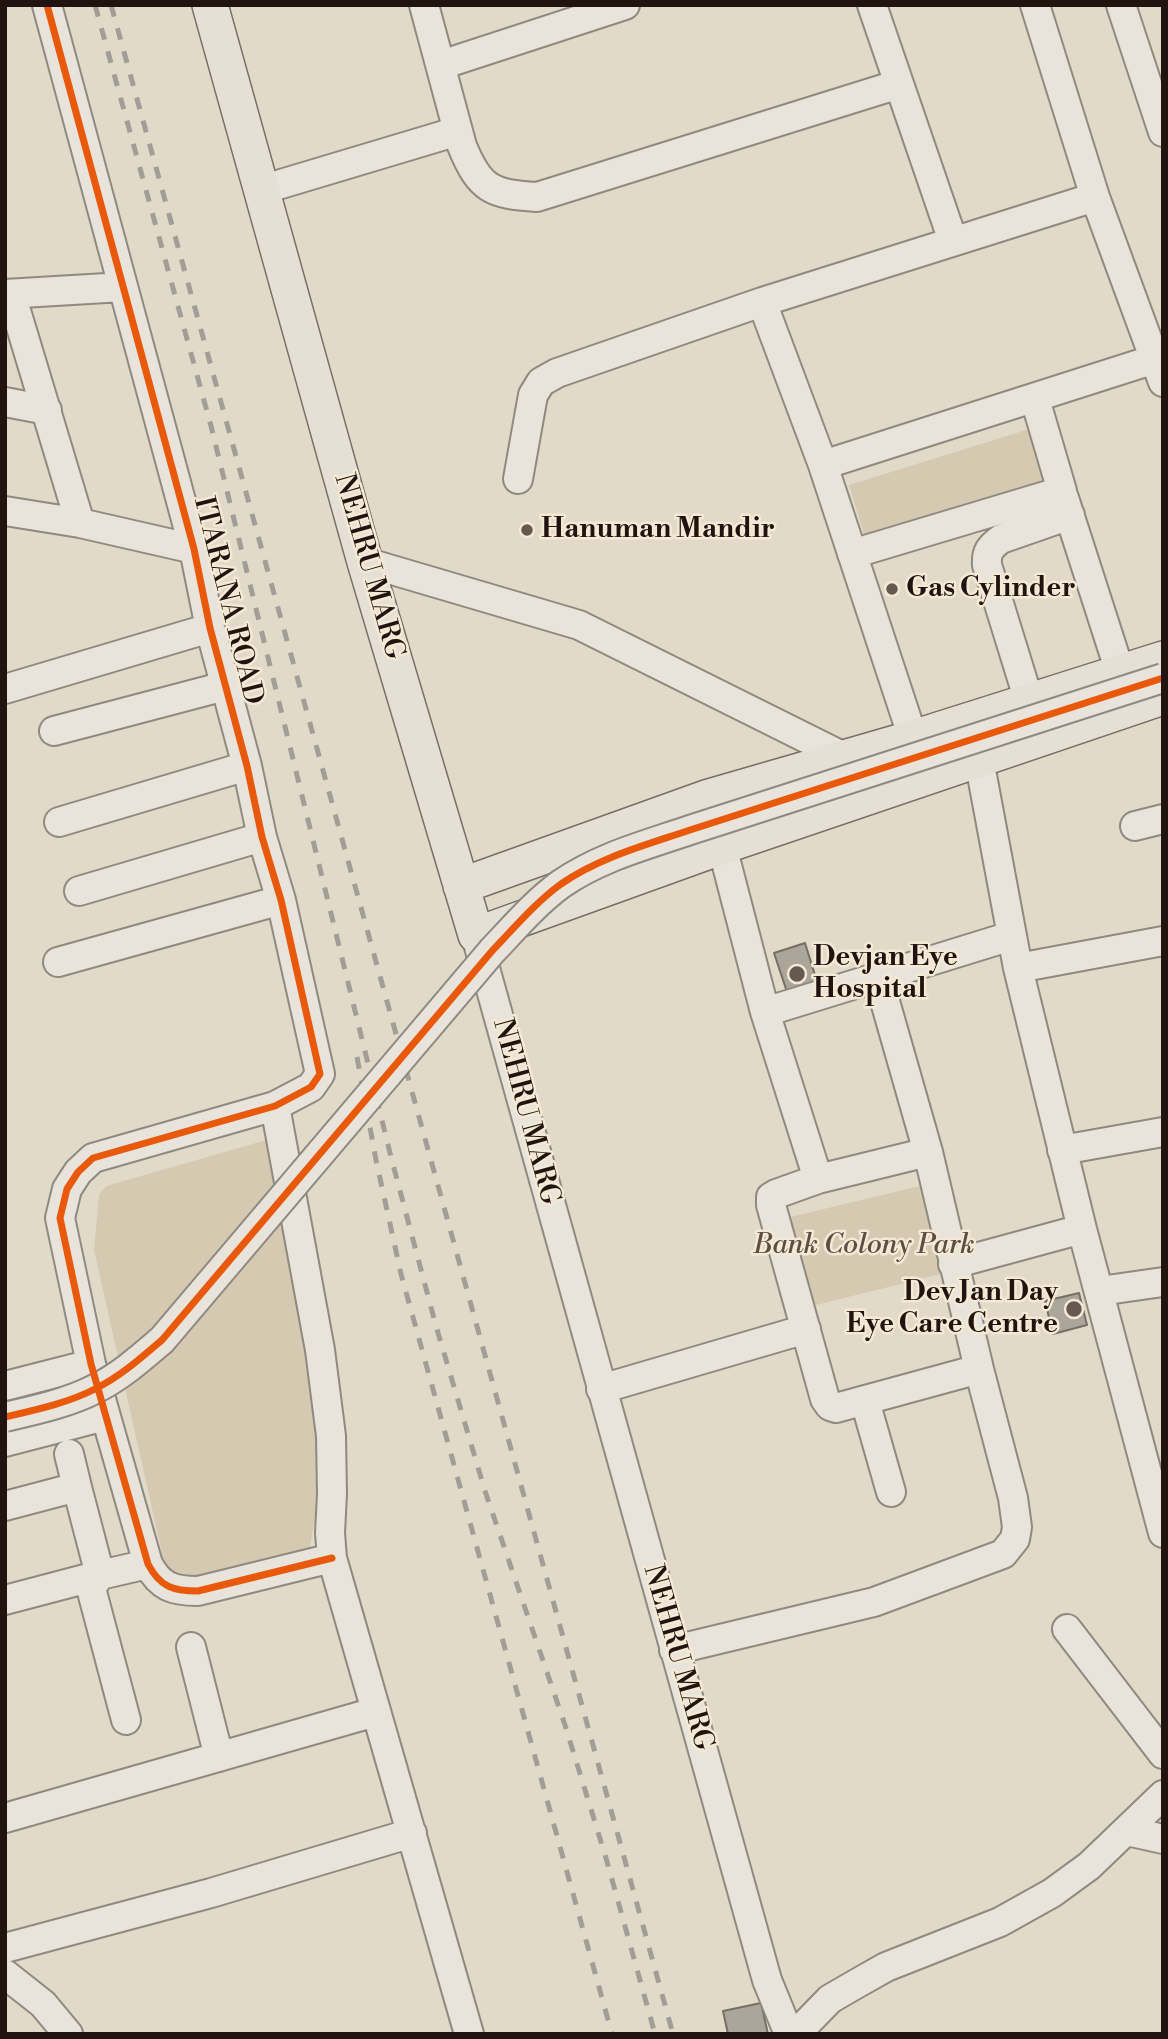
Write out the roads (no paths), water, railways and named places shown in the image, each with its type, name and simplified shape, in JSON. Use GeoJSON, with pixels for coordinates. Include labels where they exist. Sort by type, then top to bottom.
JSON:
{"type":"FeatureCollection","features":[{"type":"Feature","properties":{"kind":"main road","name":"NEHRU MARG"},"geometry":{"type":"LineString","coordinates":[[185,5],[261,190]]}},
{"type":"Feature","properties":{"kind":"main road","name":"NEHRU MARG"},"geometry":{"type":"LineString","coordinates":[[210,5],[365,562],[476,935]]}},
{"type":"Feature","properties":{"kind":"main road"},"geometry":{"type":"LineString","coordinates":[[461,886],[709,797],[913,738],[1163,659]]}},
{"type":"Feature","properties":{"kind":"main road"},"geometry":{"type":"LineString","coordinates":[[476,935],[723,846],[1163,697]]}},
{"type":"Feature","properties":{"kind":"street","name":"ITARANA ROAD"},"geometry":{"type":"LineString","coordinates":[[47,5],[194,549],[210,628],[247,766],[262,837],[281,900],[320,1074],[311,1087],[275,1106],[93,1158],[78,1172],[67,1189],[60,1218],[91,1364],[148,1564]]}},
{"type":"Feature","properties":{"kind":"street"},"geometry":{"type":"LineString","coordinates":[[424,5],[470,166],[484,184],[496,192],[537,197],[899,84]]}},
{"type":"Feature","properties":{"kind":"street"},"geometry":{"type":"LineString","coordinates":[[441,65],[625,5]]}},
{"type":"Feature","properties":{"kind":"street"},"geometry":{"type":"LineString","coordinates":[[872,5],[953,241]]}},
{"type":"Feature","properties":{"kind":"street"},"geometry":{"type":"LineString","coordinates":[[823,465],[1035,399],[1159,371],[1151,314],[1095,197],[1035,5]]}},
{"type":"Feature","properties":{"kind":"street"},"geometry":{"type":"LineString","coordinates":[[1121,5],[1163,132]]}},
{"type":"Feature","properties":{"kind":"street"},"geometry":{"type":"LineString","coordinates":[[261,190],[458,131]]}},
{"type":"Feature","properties":{"kind":"street"},"geometry":{"type":"LineString","coordinates":[[518,479],[533,395],[541,382],[557,373],[762,302],[1095,197]]}},
{"type":"Feature","properties":{"kind":"street"},"geometry":{"type":"LineString","coordinates":[[80,523],[47,410],[8,294],[123,287]]}},
{"type":"Feature","properties":{"kind":"street"},"geometry":{"type":"LineString","coordinates":[[762,302],[823,465],[913,738]]}},
{"type":"Feature","properties":{"kind":"street"},"geometry":{"type":"LineString","coordinates":[[1035,399],[1120,672]]}},
{"type":"Feature","properties":{"kind":"street"},"geometry":{"type":"LineString","coordinates":[[5,402],[47,410]]}},
{"type":"Feature","properties":{"kind":"street"},"geometry":{"type":"LineString","coordinates":[[852,554],[1066,503]]}},
{"type":"Feature","properties":{"kind":"street"},"geometry":{"type":"LineString","coordinates":[[1029,701],[986,565],[986,555],[992,545],[1001,539],[1066,503]]}},
{"type":"Feature","properties":{"kind":"street"},"geometry":{"type":"LineString","coordinates":[[5,511],[80,523],[194,549]]}},
{"type":"Feature","properties":{"kind":"street"},"geometry":{"type":"LineString","coordinates":[[365,562],[579,625],[844,757]]}},
{"type":"Feature","properties":{"kind":"street"},"geometry":{"type":"LineString","coordinates":[[5,689],[210,628]]}},
{"type":"Feature","properties":{"kind":"street"},"geometry":{"type":"LineString","coordinates":[[5,1417],[53,1405],[94,1390],[132,1367],[162,1340],[492,951],[538,903],[562,884],[601,862],[690,830],[1163,678]]}},
{"type":"Feature","properties":{"kind":"street"},"geometry":{"type":"LineString","coordinates":[[54,731],[225,686]]}},
{"type":"Feature","properties":{"kind":"street"},"geometry":{"type":"LineString","coordinates":[[971,719],[1018,968],[1082,1229],[1163,1533]]}},
{"type":"Feature","properties":{"kind":"street"},"geometry":{"type":"LineString","coordinates":[[58,821],[247,766]]}},
{"type":"Feature","properties":{"kind":"street"},"geometry":{"type":"LineString","coordinates":[[709,797],[765,1012],[818,1179]]}},
{"type":"Feature","properties":{"kind":"street"},"geometry":{"type":"LineString","coordinates":[[1135,826],[1163,819]]}},
{"type":"Feature","properties":{"kind":"street"},"geometry":{"type":"LineString","coordinates":[[79,891],[262,837]]}},
{"type":"Feature","properties":{"kind":"street"},"geometry":{"type":"LineString","coordinates":[[58,962],[281,900]]}},
{"type":"Feature","properties":{"kind":"street","name":"NEHRU MARG"},"geometry":{"type":"LineString","coordinates":[[476,935],[767,1980],[789,2034]]}},
{"type":"Feature","properties":{"kind":"street"},"geometry":{"type":"LineString","coordinates":[[765,1012],[1011,936]]}},
{"type":"Feature","properties":{"kind":"street"},"geometry":{"type":"LineString","coordinates":[[1018,968],[1163,941]]}},
{"type":"Feature","properties":{"kind":"street"},"geometry":{"type":"LineString","coordinates":[[674,1650],[874,1602],[1003,1554],[1015,1539],[1017,1527],[1013,1498],[953,1264],[928,1152],[878,977]]}},
{"type":"Feature","properties":{"kind":"street"},"geometry":{"type":"LineString","coordinates":[[275,1106],[320,1350],[331,1436],[332,1558],[469,2034]]}},
{"type":"Feature","properties":{"kind":"street"},"geometry":{"type":"LineString","coordinates":[[1062,1150],[1163,1132]]}},
{"type":"Feature","properties":{"kind":"street"},"geometry":{"type":"LineString","coordinates":[[928,1152],[818,1179],[771,1197],[771,1205],[825,1399],[830,1406],[835,1408],[865,1401],[979,1369]]}},
{"type":"Feature","properties":{"kind":"street"},"geometry":{"type":"LineString","coordinates":[[953,1264],[1082,1229]]}},
{"type":"Feature","properties":{"kind":"street"},"geometry":{"type":"LineString","coordinates":[[1100,1291],[1163,1282]]}},
{"type":"Feature","properties":{"kind":"street"},"geometry":{"type":"LineString","coordinates":[[601,1389],[806,1329]]}},
{"type":"Feature","properties":{"kind":"street"},"geometry":{"type":"LineString","coordinates":[[5,1386],[91,1364]]}},
{"type":"Feature","properties":{"kind":"street"},"geometry":{"type":"LineString","coordinates":[[865,1401],[891,1492]]}},
{"type":"Feature","properties":{"kind":"street"},"geometry":{"type":"LineString","coordinates":[[5,1442],[106,1416]]}},
{"type":"Feature","properties":{"kind":"street"},"geometry":{"type":"LineString","coordinates":[[69,1454],[100,1575]]}},
{"type":"Feature","properties":{"kind":"street"},"geometry":{"type":"LineString","coordinates":[[5,1506],[77,1487]]}},
{"type":"Feature","properties":{"kind":"street"},"geometry":{"type":"LineString","coordinates":[[5,1600],[148,1564],[155,1577],[165,1585],[177,1591],[198,1591],[332,1558]]}},
{"type":"Feature","properties":{"kind":"street"},"geometry":{"type":"LineString","coordinates":[[100,1575],[93,1582],[91,1593],[126,1720]]}},
{"type":"Feature","properties":{"kind":"street"},"geometry":{"type":"LineString","coordinates":[[1067,1629],[1163,1754]]}},
{"type":"Feature","properties":{"kind":"street"},"geometry":{"type":"LineString","coordinates":[[191,1647],[219,1757]]}},
{"type":"Feature","properties":{"kind":"street"},"geometry":{"type":"LineString","coordinates":[[5,1818],[375,1712]]}},
{"type":"Feature","properties":{"kind":"street"},"geometry":{"type":"LineString","coordinates":[[796,2034],[830,1999],[866,1978],[931,1948],[1000,1922],[1052,1893],[1088,1866],[1163,1795]]}},
{"type":"Feature","properties":{"kind":"street"},"geometry":{"type":"LineString","coordinates":[[1127,1831],[1163,1839]]}},
{"type":"Feature","properties":{"kind":"street"},"geometry":{"type":"LineString","coordinates":[[5,1948],[211,1893],[412,1833]]}},
{"type":"Feature","properties":{"kind":"street"},"geometry":{"type":"LineString","coordinates":[[5,1974],[43,2004],[68,2034]]}},
{"type":"Feature","properties":{"kind":"railway"},"geometry":{"type":"LineString","coordinates":[[95,5],[211,426],[391,1157],[436,1326],[485,1491],[565,1725],[606,1858],[655,2034]]}},
{"type":"Feature","properties":{"kind":"railway"},"geometry":{"type":"LineString","coordinates":[[111,5],[673,2034]]}},
{"type":"Feature","properties":{"kind":"railway"},"geometry":{"type":"LineString","coordinates":[[357,1057],[401,1274],[612,2034]]}},
{"type":"Feature","properties":{"kind":"place","name":"Hanuman Mandir"},"geometry":{"type":"Point","coordinates":[527,530]}},
{"type":"Feature","properties":{"kind":"place","name":"Gas Cylinder"},"geometry":{"type":"Point","coordinates":[892,589]}},
{"type":"Feature","properties":{"kind":"place","name":"Devjan Eye Hospital"},"geometry":{"type":"Point","coordinates":[797,974]}},
{"type":"Feature","properties":{"kind":"place","name":"Dev Jan Day Eye Care Centre"},"geometry":{"type":"Point","coordinates":[1074,1309]}},
{"type":"Feature","properties":{"kind":"park label","name":"Bank Colony Park"},"geometry":{"type":"Point","coordinates":[864,1246]}}]}
